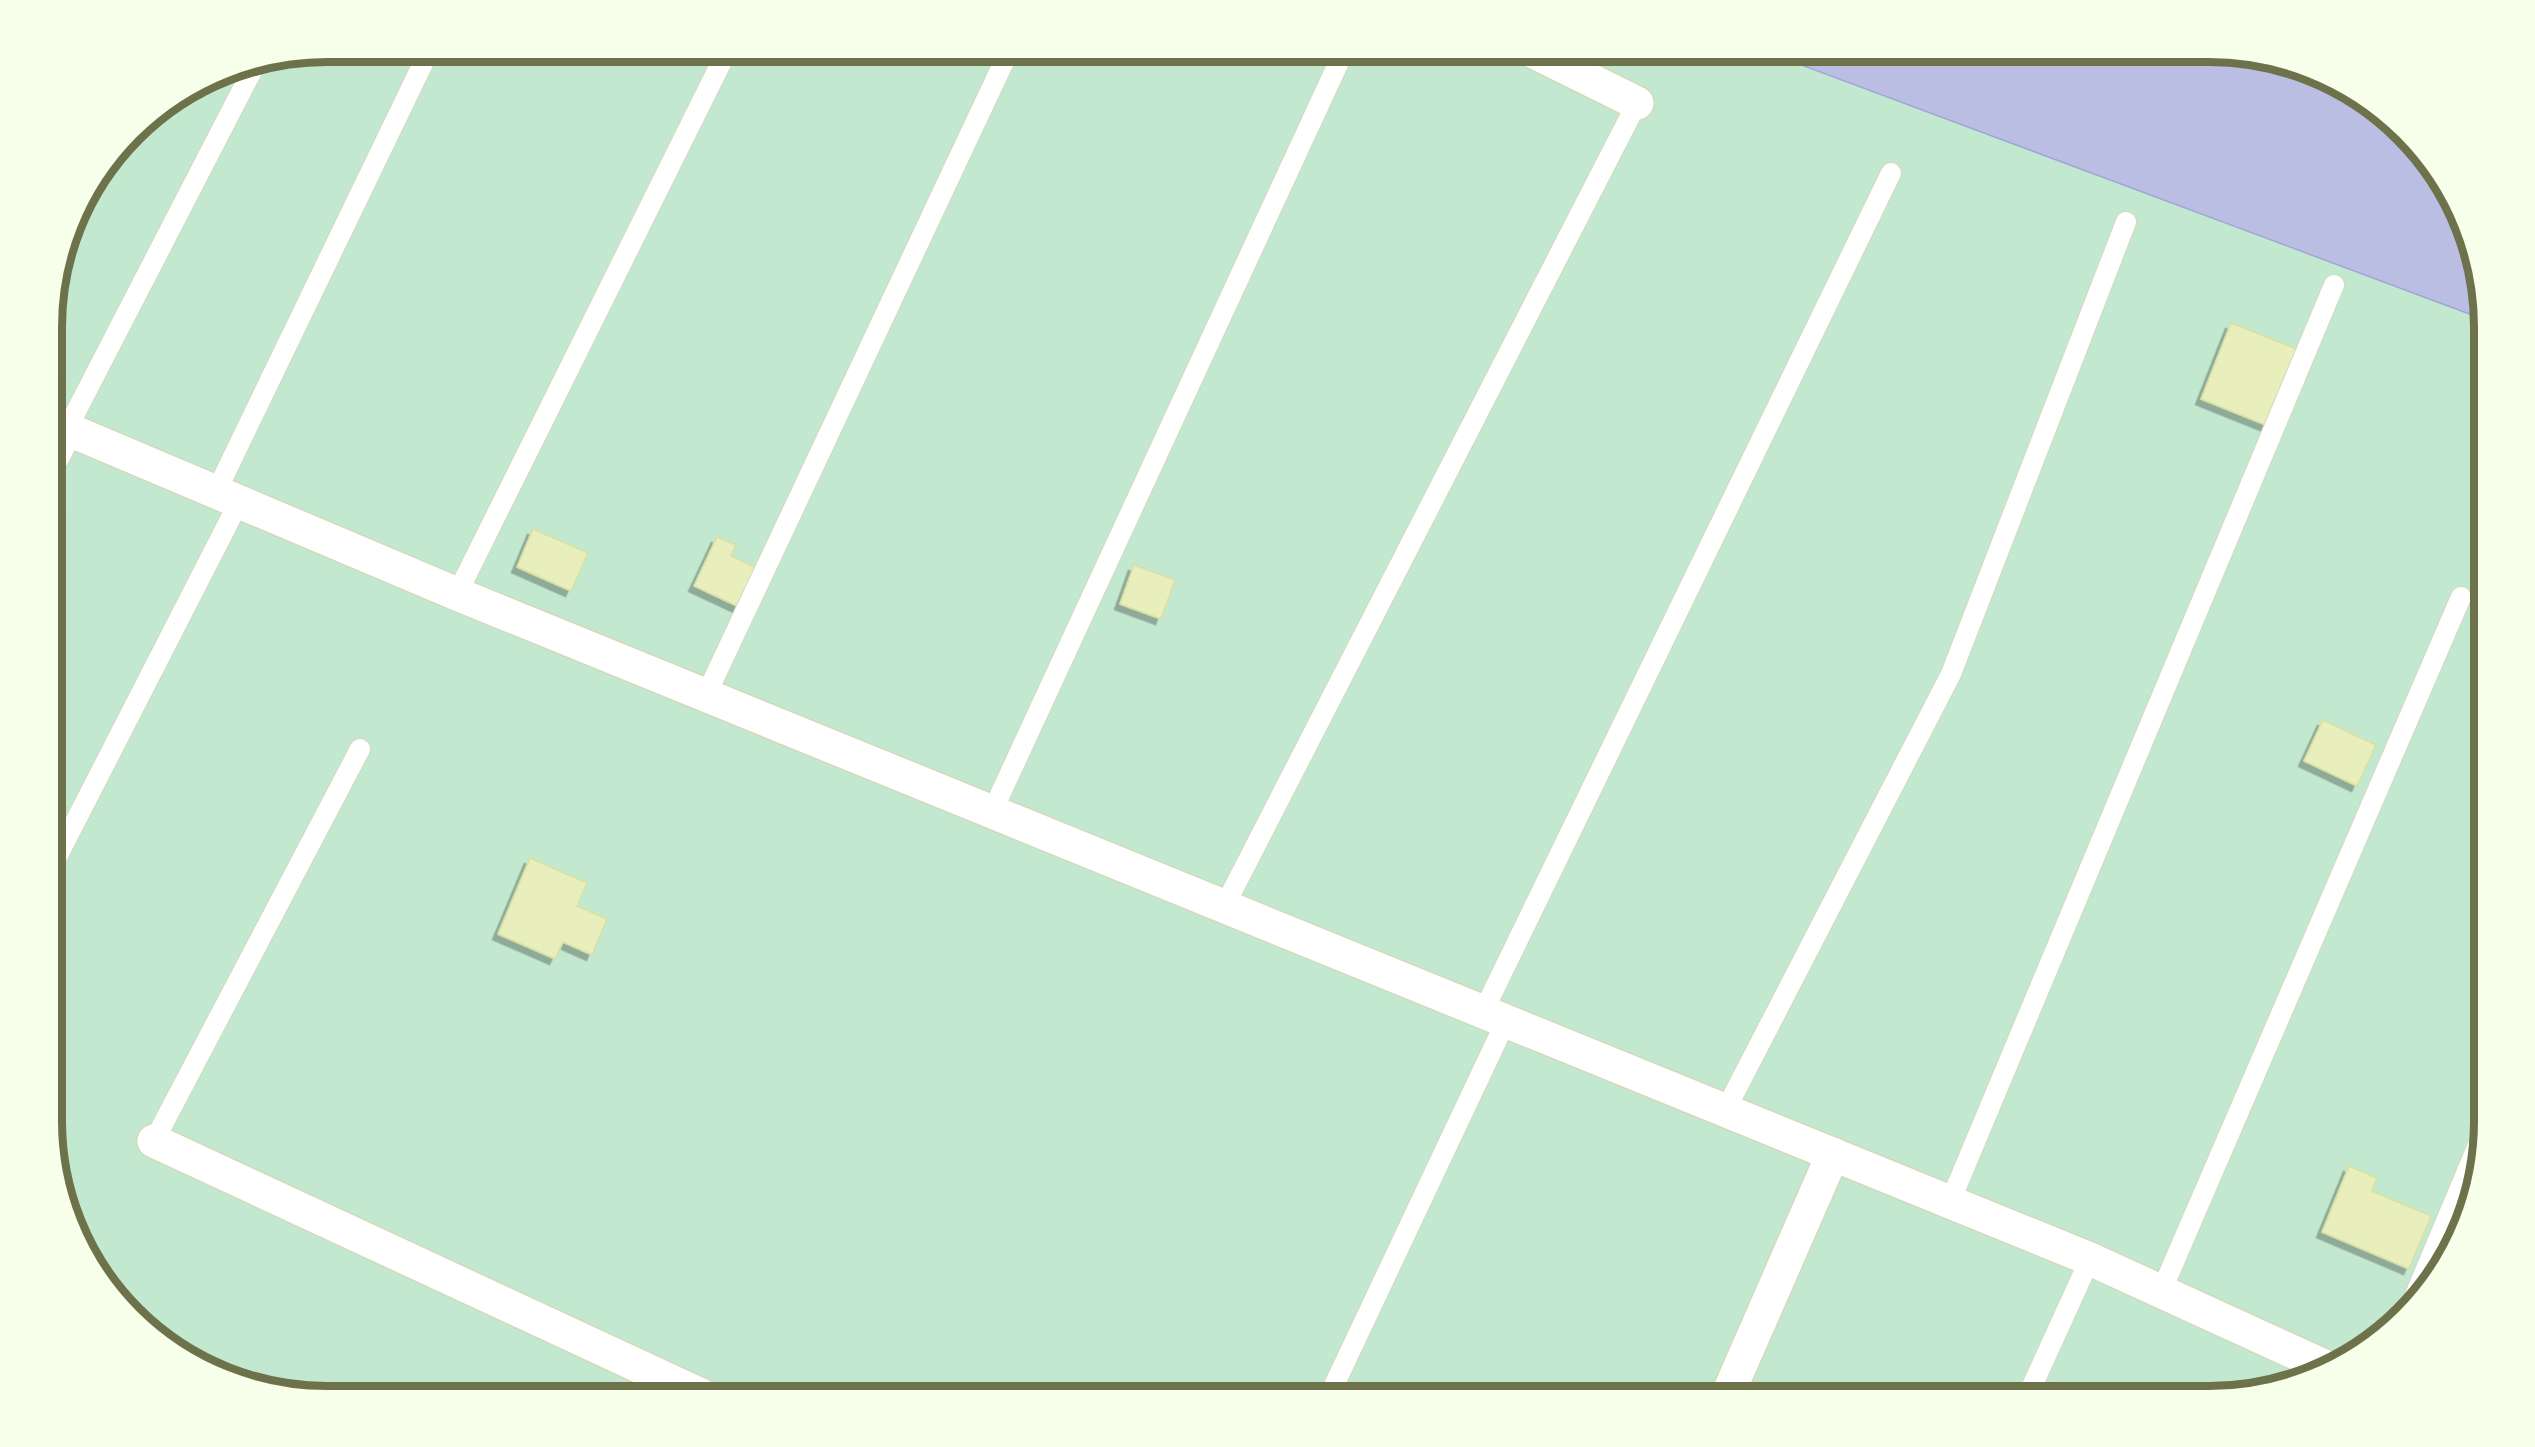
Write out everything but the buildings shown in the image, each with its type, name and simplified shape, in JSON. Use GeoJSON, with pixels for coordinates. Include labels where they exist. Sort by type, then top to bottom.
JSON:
{"type":"FeatureCollection","features":[{"type":"Feature","properties":{"kind":"street"},"geometry":{"type":"LineString","coordinates":[[1554,62],[1637,103]]}},
{"type":"Feature","properties":{"kind":"street"},"geometry":{"type":"LineString","coordinates":[[62,444],[227,497],[457,594],[2090,1259],[2316,1362]]}},
{"type":"Feature","properties":{"kind":"street"},"geometry":{"type":"LineString","coordinates":[[154,1141],[681,1386]]}},
{"type":"Feature","properties":{"kind":"street"},"geometry":{"type":"LineString","coordinates":[[1731,1386],[1833,1154]]}},
{"type":"Feature","properties":{"kind":"lane"},"geometry":{"type":"LineString","coordinates":[[62,846],[227,497],[424,62]]}},
{"type":"Feature","properties":{"kind":"lane"},"geometry":{"type":"LineString","coordinates":[[457,594],[722,62]]}},
{"type":"Feature","properties":{"kind":"lane"},"geometry":{"type":"LineString","coordinates":[[706,695],[1004,62]]}},
{"type":"Feature","properties":{"kind":"lane"},"geometry":{"type":"LineString","coordinates":[[992,812],[1339,62]]}},
{"type":"Feature","properties":{"kind":"lane"},"geometry":{"type":"LineString","coordinates":[[62,439],[251,73]]}},
{"type":"Feature","properties":{"kind":"lane"},"geometry":{"type":"LineString","coordinates":[[1224,907],[1637,103]]}},
{"type":"Feature","properties":{"kind":"lane"},"geometry":{"type":"LineString","coordinates":[[1333,1386],[1494,1017],[1892,173]]}},
{"type":"Feature","properties":{"kind":"lane"},"geometry":{"type":"LineString","coordinates":[[1725,1111],[1951,674],[2126,222]]}},
{"type":"Feature","properties":{"kind":"lane"},"geometry":{"type":"LineString","coordinates":[[1950,1202],[2334,285]]}},
{"type":"Feature","properties":{"kind":"lane"},"geometry":{"type":"LineString","coordinates":[[2161,1292],[2461,597]]}},
{"type":"Feature","properties":{"kind":"lane"},"geometry":{"type":"LineString","coordinates":[[154,1141],[360,749]]}},
{"type":"Feature","properties":{"kind":"lane"},"geometry":{"type":"LineString","coordinates":[[2421,1280],[2469,1166]]}},
{"type":"Feature","properties":{"kind":"lane"},"geometry":{"type":"LineString","coordinates":[[2032,1386],[2090,1259]]}},
{"type":"Feature","properties":{"kind":"green space"},"geometry":{"type":"Polygon","coordinates":[[[309,62],[2226,62],[2260,67],[2294,76],[2341,97],[2370,116],[2396,139],[2429,179],[2446,209],[2459,241],[2468,275],[2473,309],[2474,1121],[2471,1155],[2464,1189],[2453,1222],[2438,1253],[2419,1282],[2396,1308],[2370,1331],[2341,1350],[2310,1365],[2277,1376],[2243,1383],[2209,1386],[326,1386],[292,1383],[258,1376],[225,1365],[194,1350],[165,1331],[139,1308],[106,1268],[89,1238],[76,1206],[64,1155],[62,1138],[62,309],[71,258],[89,209],[116,165],[139,139],[179,106],[209,89],[258,71],[309,62]]]}},
{"type":"Feature","properties":{"kind":"water"},"geometry":{"type":"Polygon","coordinates":[[[1794,62],[2226,62],[2260,67],[2294,76],[2326,89],[2356,106],[2396,139],[2419,165],[2446,209],[2459,241],[2468,275],[2473,315],[1794,62]]]}}]}
